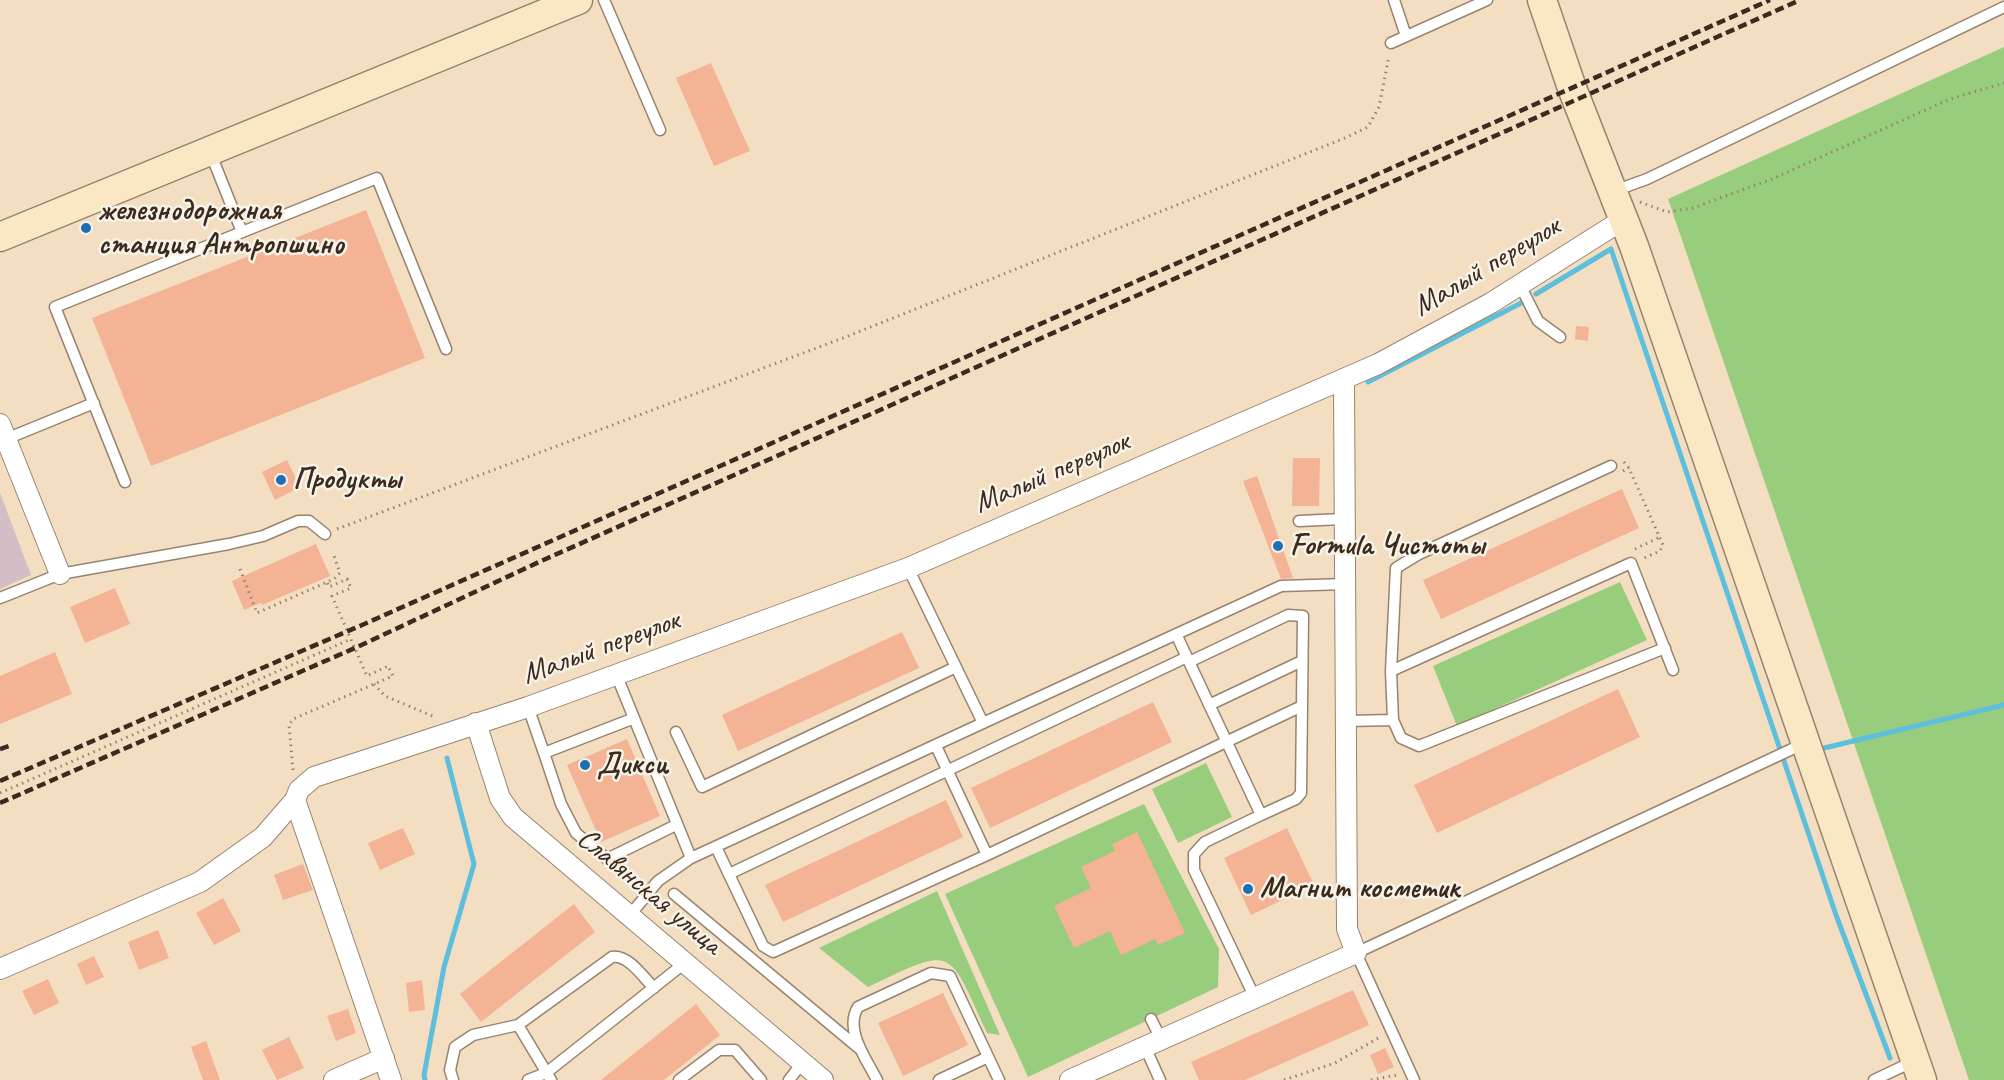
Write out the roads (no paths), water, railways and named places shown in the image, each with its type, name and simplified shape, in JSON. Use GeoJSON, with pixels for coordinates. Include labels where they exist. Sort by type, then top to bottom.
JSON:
{"type":"FeatureCollection","features":[{"type":"Feature","properties":{"kind":"street"},"geometry":{"type":"LineString","coordinates":[[0,237],[578,0]]}},
{"type":"Feature","properties":{"kind":"street"},"geometry":{"type":"LineString","coordinates":[[1542,0],[1572,88],[1624,219],[1918,1070]]}},
{"type":"Feature","properties":{"kind":"street","name":"Малый переулок"},"geometry":{"type":"LineString","coordinates":[[0,969],[200,882],[263,837],[314,777],[528,706],[908,568],[1344,380],[1491,303],[1624,219]]}},
{"type":"Feature","properties":{"kind":"street"},"geometry":{"type":"LineString","coordinates":[[1070,1080],[1356,953],[1347,929],[1344,380]]}},
{"type":"Feature","properties":{"kind":"street"},"geometry":{"type":"LineString","coordinates":[[2,433],[60,574]]}},
{"type":"Feature","properties":{"kind":"street","name":"Славянская улица"},"geometry":{"type":"LineString","coordinates":[[476,723],[500,798],[513,817],[823,1080]]}},
{"type":"Feature","properties":{"kind":"street"},"geometry":{"type":"LineString","coordinates":[[297,795],[391,1080]]}},
{"type":"Feature","properties":{"kind":"street"},"geometry":{"type":"LineString","coordinates":[[334,1080],[384,1058]]}},
{"type":"Feature","properties":{"kind":"lane"},"geometry":{"type":"LineString","coordinates":[[604,0],[660,130]]}},
{"type":"Feature","properties":{"kind":"lane"},"geometry":{"type":"LineString","coordinates":[[1394,0],[1406,36]]}},
{"type":"Feature","properties":{"kind":"lane"},"geometry":{"type":"LineString","coordinates":[[1391,43],[1487,0]]}},
{"type":"Feature","properties":{"kind":"lane"},"geometry":{"type":"LineString","coordinates":[[1613,191],[1647,179],[2004,7]]}},
{"type":"Feature","properties":{"kind":"lane"},"geometry":{"type":"LineString","coordinates":[[210,152],[242,231]]}},
{"type":"Feature","properties":{"kind":"lane"},"geometry":{"type":"LineString","coordinates":[[125,482],[55,307],[376,178],[446,349]]}},
{"type":"Feature","properties":{"kind":"lane"},"geometry":{"type":"LineString","coordinates":[[1520,285],[1538,321],[1560,337]]}},
{"type":"Feature","properties":{"kind":"lane"},"geometry":{"type":"LineString","coordinates":[[2,433],[94,404]]}},
{"type":"Feature","properties":{"kind":"lane"},"geometry":{"type":"LineString","coordinates":[[1615,470],[1419,554],[1396,568],[1391,671],[1393,720],[1401,738],[1419,746],[1665,648]]}},
{"type":"Feature","properties":{"kind":"lane"},"geometry":{"type":"LineString","coordinates":[[1299,521],[1343,519]]}},
{"type":"Feature","properties":{"kind":"lane"},"geometry":{"type":"LineString","coordinates":[[0,598],[60,574],[229,544],[263,536],[298,521],[309,521],[326,534]]}},
{"type":"Feature","properties":{"kind":"lane"},"geometry":{"type":"LineString","coordinates":[[1391,671],[1630,558],[1673,670]]}},
{"type":"Feature","properties":{"kind":"lane"},"geometry":{"type":"LineString","coordinates":[[908,568],[983,723]]}},
{"type":"Feature","properties":{"kind":"lane"},"geometry":{"type":"LineString","coordinates":[[630,915],[658,881],[691,858],[1281,586],[1345,584]]}},
{"type":"Feature","properties":{"kind":"lane"},"geometry":{"type":"LineString","coordinates":[[729,874],[1188,659],[1288,615],[1303,616],[1301,793],[1296,799],[1204,842],[1194,855],[1194,870],[1255,998]]}},
{"type":"Feature","properties":{"kind":"lane"},"geometry":{"type":"LineString","coordinates":[[1176,634],[1261,815]]}},
{"type":"Feature","properties":{"kind":"lane"},"geometry":{"type":"LineString","coordinates":[[1209,705],[1302,661]]}},
{"type":"Feature","properties":{"kind":"lane"},"geometry":{"type":"LineString","coordinates":[[676,732],[702,787],[956,667]]}},
{"type":"Feature","properties":{"kind":"lane"},"geometry":{"type":"LineString","coordinates":[[616,674],[632,719],[691,858]]}},
{"type":"Feature","properties":{"kind":"lane"},"geometry":{"type":"LineString","coordinates":[[528,706],[561,804],[576,834],[608,859],[676,825]]}},
{"type":"Feature","properties":{"kind":"lane"},"geometry":{"type":"LineString","coordinates":[[762,966],[773,952],[987,855],[1302,706]]}},
{"type":"Feature","properties":{"kind":"lane"},"geometry":{"type":"LineString","coordinates":[[544,753],[632,719]]}},
{"type":"Feature","properties":{"kind":"lane"},"geometry":{"type":"LineString","coordinates":[[1346,721],[1393,720]]}},
{"type":"Feature","properties":{"kind":"lane"},"geometry":{"type":"LineString","coordinates":[[1412,1077],[1356,953],[1805,743]]}},
{"type":"Feature","properties":{"kind":"lane"},"geometry":{"type":"LineString","coordinates":[[936,746],[987,855]]}},
{"type":"Feature","properties":{"kind":"lane"},"geometry":{"type":"LineString","coordinates":[[716,847],[763,946],[773,952]]}},
{"type":"Feature","properties":{"kind":"lane"},"geometry":{"type":"LineString","coordinates":[[674,894],[863,1052]]}},
{"type":"Feature","properties":{"kind":"lane"},"geometry":{"type":"LineString","coordinates":[[453,1080],[450,1070],[455,1047],[473,1035],[518,1025],[612,957],[618,956],[626,960],[654,988]]}},
{"type":"Feature","properties":{"kind":"lane"},"geometry":{"type":"LineString","coordinates":[[528,1080],[548,1076],[686,962]]}},
{"type":"Feature","properties":{"kind":"lane"},"geometry":{"type":"LineString","coordinates":[[877,1080],[852,1027],[853,1016],[858,1007],[932,972],[950,976],[999,1080]]}},
{"type":"Feature","properties":{"kind":"lane"},"geometry":{"type":"LineString","coordinates":[[1151,1019],[1160,1080]]}},
{"type":"Feature","properties":{"kind":"lane"},"geometry":{"type":"LineString","coordinates":[[518,1025],[548,1076]]}},
{"type":"Feature","properties":{"kind":"lane"},"geometry":{"type":"LineString","coordinates":[[679,1080],[719,1050],[735,1050],[761,1080]]}},
{"type":"Feature","properties":{"kind":"lane"},"geometry":{"type":"LineString","coordinates":[[939,1080],[988,1057]]}},
{"type":"Feature","properties":{"kind":"lane"},"geometry":{"type":"LineString","coordinates":[[789,1080],[802,1063]]}},
{"type":"Feature","properties":{"kind":"lane"},"geometry":{"type":"LineString","coordinates":[[1874,1080],[1918,1070]]}},
{"type":"Feature","properties":{"kind":"waterway"},"geometry":{"type":"LineString","coordinates":[[1536,294],[1611,249],[1836,915],[1890,1058]]}},
{"type":"Feature","properties":{"kind":"waterway"},"geometry":{"type":"LineString","coordinates":[[1368,382],[1523,302]]}},
{"type":"Feature","properties":{"kind":"waterway"},"geometry":{"type":"LineString","coordinates":[[1820,749],[2004,705]]}},
{"type":"Feature","properties":{"kind":"waterway"},"geometry":{"type":"LineString","coordinates":[[425,1080],[424,1075],[444,967],[474,864],[447,758]]}},
{"type":"Feature","properties":{"kind":"railway"},"geometry":{"type":"LineString","coordinates":[[0,781],[362,625],[1770,0]]}},
{"type":"Feature","properties":{"kind":"railway"},"geometry":{"type":"LineString","coordinates":[[0,803],[355,648],[539,562],[1800,0]]}},
{"type":"Feature","properties":{"kind":"railway"},"geometry":{"type":"LineString","coordinates":[[0,749],[9,746]]}},
{"type":"Feature","properties":{"kind":"place","name":"железнодорожная станция Антропшино"},"geometry":{"type":"Point","coordinates":[86,228]}},
{"type":"Feature","properties":{"kind":"place","name":"Продукты"},"geometry":{"type":"Point","coordinates":[281,480]}},
{"type":"Feature","properties":{"kind":"place","name":"Formula Чистоты"},"geometry":{"type":"Point","coordinates":[1278,546]}},
{"type":"Feature","properties":{"kind":"place","name":"Дикси"},"geometry":{"type":"Point","coordinates":[585,765]}},
{"type":"Feature","properties":{"kind":"place","name":"Магнит косметик"},"geometry":{"type":"Point","coordinates":[1248,889]}}]}
